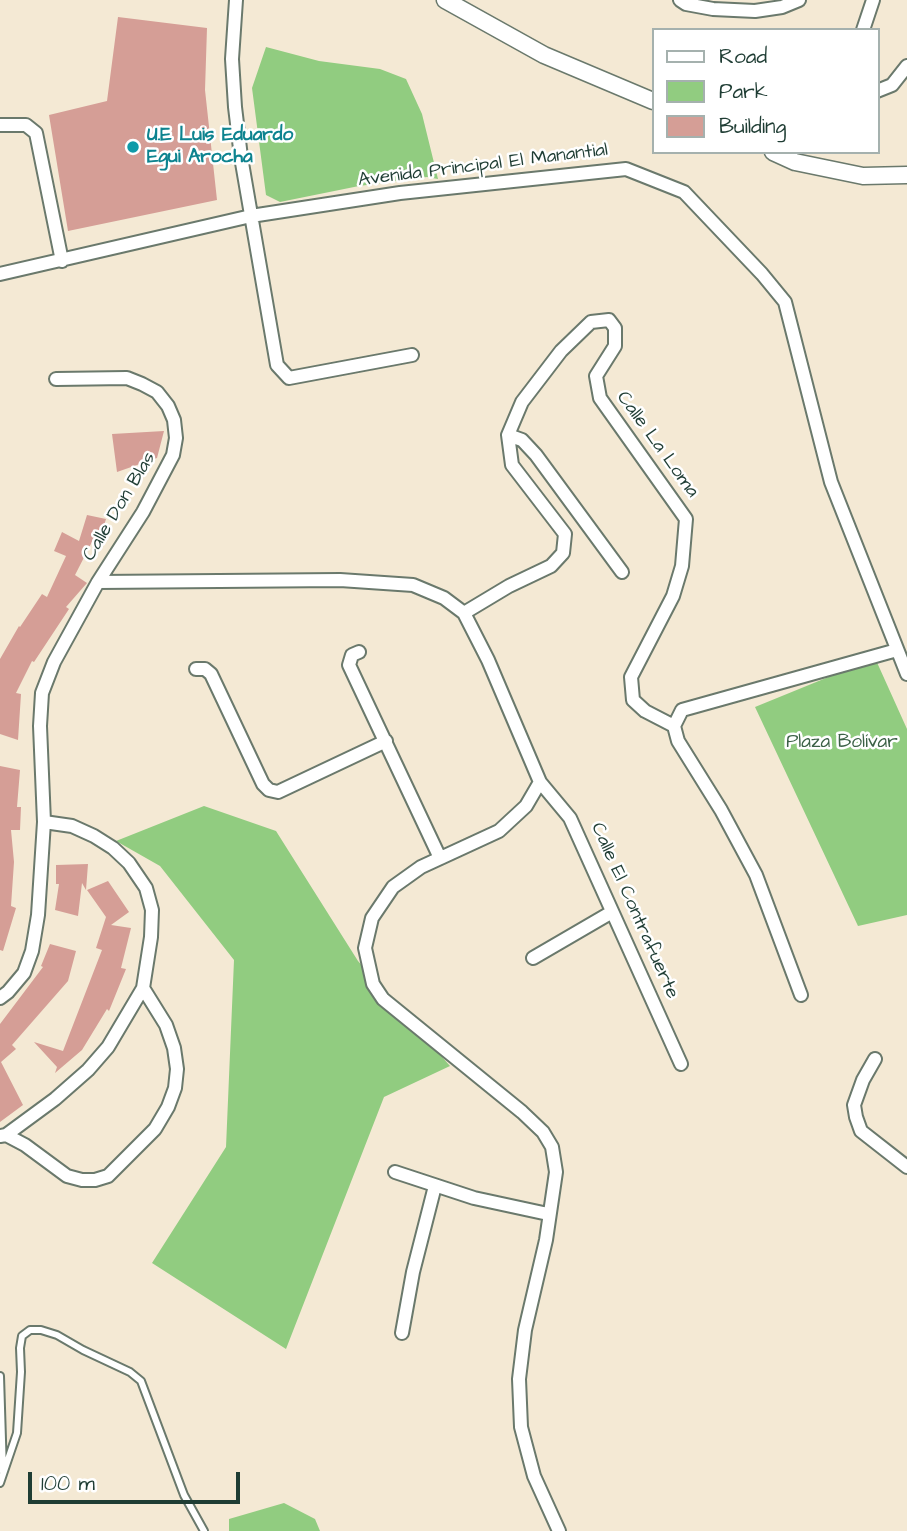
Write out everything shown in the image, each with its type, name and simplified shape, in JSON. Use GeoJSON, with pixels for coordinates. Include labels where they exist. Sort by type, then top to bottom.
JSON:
{"type":"FeatureCollection","features":[{"type":"Feature","properties":{"kind":"street"},"geometry":{"type":"LineString","coordinates":[[236,0],[232,59],[235,107],[277,365],[289,378],[412,355]]}},
{"type":"Feature","properties":{"kind":"street"},"geometry":{"type":"LineString","coordinates":[[445,0],[544,55],[652,101]]}},
{"type":"Feature","properties":{"kind":"street"},"geometry":{"type":"LineString","coordinates":[[680,0],[686,4],[713,9],[755,11],[782,7],[799,0]]}},
{"type":"Feature","properties":{"kind":"street"},"geometry":{"type":"LineString","coordinates":[[864,28],[873,0]]}},
{"type":"Feature","properties":{"kind":"street"},"geometry":{"type":"LineString","coordinates":[[879,89],[892,85],[907,66]]}},
{"type":"Feature","properties":{"kind":"street"},"geometry":{"type":"LineString","coordinates":[[0,125],[26,125],[36,132],[62,261]]}},
{"type":"Feature","properties":{"kind":"street"},"geometry":{"type":"LineString","coordinates":[[777,154],[795,162],[863,176],[907,175]]}},
{"type":"Feature","properties":{"kind":"street","name":"Avenida Principal El Manantial"},"geometry":{"type":"LineString","coordinates":[[0,274],[251,216],[400,193],[626,169],[684,192],[785,302],[831,482],[907,674]]}},
{"type":"Feature","properties":{"kind":"street","name":"Calle La Loma"},"geometry":{"type":"LineString","coordinates":[[508,435],[522,402],[561,351],[591,321],[609,320],[615,328],[615,346],[596,376],[600,398],[687,519],[682,566],[673,596],[631,677],[632,700],[645,711],[674,726]]}},
{"type":"Feature","properties":{"kind":"street","name":"Calle Don Blas"},"geometry":{"type":"LineString","coordinates":[[0,998],[24,973],[32,951],[38,915],[44,822],[40,726],[42,693],[54,662],[98,582],[143,512],[173,455],[176,438],[174,420],[168,405],[157,392],[142,384],[127,378],[57,379]]}},
{"type":"Feature","properties":{"kind":"street"},"geometry":{"type":"LineString","coordinates":[[98,582],[340,580],[413,585],[444,598],[464,613],[509,586],[551,566],[563,553],[565,534],[512,465],[508,435],[522,440],[536,455],[622,572]]}},
{"type":"Feature","properties":{"kind":"street","name":"Calle El Contrafuerte"},"geometry":{"type":"LineString","coordinates":[[464,613],[488,660],[540,782],[570,818],[681,1064]]}},
{"type":"Feature","properties":{"kind":"street"},"geometry":{"type":"LineString","coordinates":[[801,995],[756,875],[721,810],[678,741],[674,726],[682,710],[897,650]]}},
{"type":"Feature","properties":{"kind":"street"},"geometry":{"type":"LineString","coordinates":[[359,652],[352,655],[349,665],[440,858]]}},
{"type":"Feature","properties":{"kind":"street"},"geometry":{"type":"LineString","coordinates":[[196,668],[205,668],[211,674],[263,784],[269,790],[278,792],[386,741]]}},
{"type":"Feature","properties":{"kind":"street"},"geometry":{"type":"LineString","coordinates":[[540,782],[526,806],[499,831],[421,867],[393,887],[372,918],[365,948],[373,984],[383,999],[487,1083],[542,1132],[552,1147],[556,1172],[546,1240],[525,1330],[519,1379],[521,1427],[534,1476],[559,1531]]}},
{"type":"Feature","properties":{"kind":"street"},"geometry":{"type":"LineString","coordinates":[[3,1136],[55,1100],[89,1070],[107,1047],[143,988],[151,937],[152,910],[146,888],[129,863],[113,848],[94,836],[72,826],[44,822]]}},
{"type":"Feature","properties":{"kind":"street"},"geometry":{"type":"LineString","coordinates":[[533,957],[612,912]]}},
{"type":"Feature","properties":{"kind":"street"},"geometry":{"type":"LineString","coordinates":[[3,1136],[24,1145],[67,1176],[95,1180],[108,1176],[155,1129],[175,1088],[177,1069],[174,1048],[166,1025],[143,988]]}},
{"type":"Feature","properties":{"kind":"street"},"geometry":{"type":"LineString","coordinates":[[876,1059],[863,1080],[854,1105],[856,1117],[861,1131],[907,1167]]}},
{"type":"Feature","properties":{"kind":"street"},"geometry":{"type":"LineString","coordinates":[[395,1172],[474,1198],[548,1214]]}},
{"type":"Feature","properties":{"kind":"street"},"geometry":{"type":"LineString","coordinates":[[402,1333],[413,1272],[435,1186]]}},
{"type":"Feature","properties":{"kind":"lane"},"geometry":{"type":"LineString","coordinates":[[2,1480],[17,1433],[22,1336],[30,1330],[41,1330],[57,1335],[130,1372],[141,1381],[184,1494],[204,1531]]}},
{"type":"Feature","properties":{"kind":"lane"},"geometry":{"type":"LineString","coordinates":[[0,1377],[2,1480]]}},
{"type":"Feature","properties":{"kind":"green space"},"geometry":{"type":"Polygon","coordinates":[[[266,47],[319,61],[380,69],[406,79],[422,114],[438,179],[427,177],[359,186],[280,202],[266,195],[252,88],[266,47]]]}},
{"type":"Feature","properties":{"kind":"green space","name":"Plaza Bolívar"},"geometry":{"type":"Polygon","coordinates":[[[875,658],[907,729],[907,915],[858,926],[755,707],[875,658]]]}},
{"type":"Feature","properties":{"kind":"green space"},"geometry":{"type":"Polygon","coordinates":[[[204,806],[276,831],[358,961],[450,1066],[384,1097],[286,1349],[152,1263],[226,1147],[234,960],[160,866],[116,841],[204,806]]]}},
{"type":"Feature","properties":{"kind":"green space"},"geometry":{"type":"Polygon","coordinates":[[[284,1503],[315,1519],[320,1531],[229,1531],[229,1519],[284,1503]]]}},
{"type":"Feature","properties":{"kind":"building","name":"U.E Luis Eduardo Egui Arocha"},"geometry":{"type":"Polygon","coordinates":[[[118,17],[207,28],[205,90],[217,200],[68,231],[49,115],[107,101],[118,17]]]}},
{"type":"Feature","properties":{"kind":"building"},"geometry":{"type":"Polygon","coordinates":[[[164,431],[157,458],[117,472],[112,434],[164,431]]]}},
{"type":"Feature","properties":{"kind":"building"},"geometry":{"type":"Polygon","coordinates":[[[87,515],[106,519],[100,538],[95,536],[75,575],[87,583],[66,607],[69,609],[34,662],[32,661],[16,693],[21,694],[18,740],[0,734],[0,659],[42,594],[47,597],[66,556],[54,551],[62,532],[79,541],[87,515]]]}},
{"type":"Feature","properties":{"kind":"building"},"geometry":{"type":"Polygon","coordinates":[[[0,766],[20,770],[17,807],[21,807],[20,830],[11,830],[14,862],[11,906],[16,908],[3,951],[0,950],[0,766]]]}},
{"type":"Feature","properties":{"kind":"building"},"geometry":{"type":"Polygon","coordinates":[[[88,864],[86,890],[82,883],[78,916],[55,910],[59,884],[56,884],[56,865],[88,864]]]}},
{"type":"Feature","properties":{"kind":"building"},"geometry":{"type":"Polygon","coordinates":[[[108,881],[129,912],[111,925],[131,928],[121,968],[126,969],[109,1011],[107,1009],[82,1050],[55,1073],[57,1067],[34,1042],[63,1051],[102,950],[96,948],[106,917],[87,890],[108,881]]]}},
{"type":"Feature","properties":{"kind":"building"},"geometry":{"type":"Polygon","coordinates":[[[50,944],[76,951],[68,981],[12,1045],[16,1049],[1,1062],[23,1105],[0,1122],[0,1024],[43,967],[41,966],[50,944]]]}},
{"type":"Feature","properties":{"kind":"place","name":"U.E Luis Eduardo Egui Arocha"},"geometry":{"type":"Point","coordinates":[133,147]}}]}
